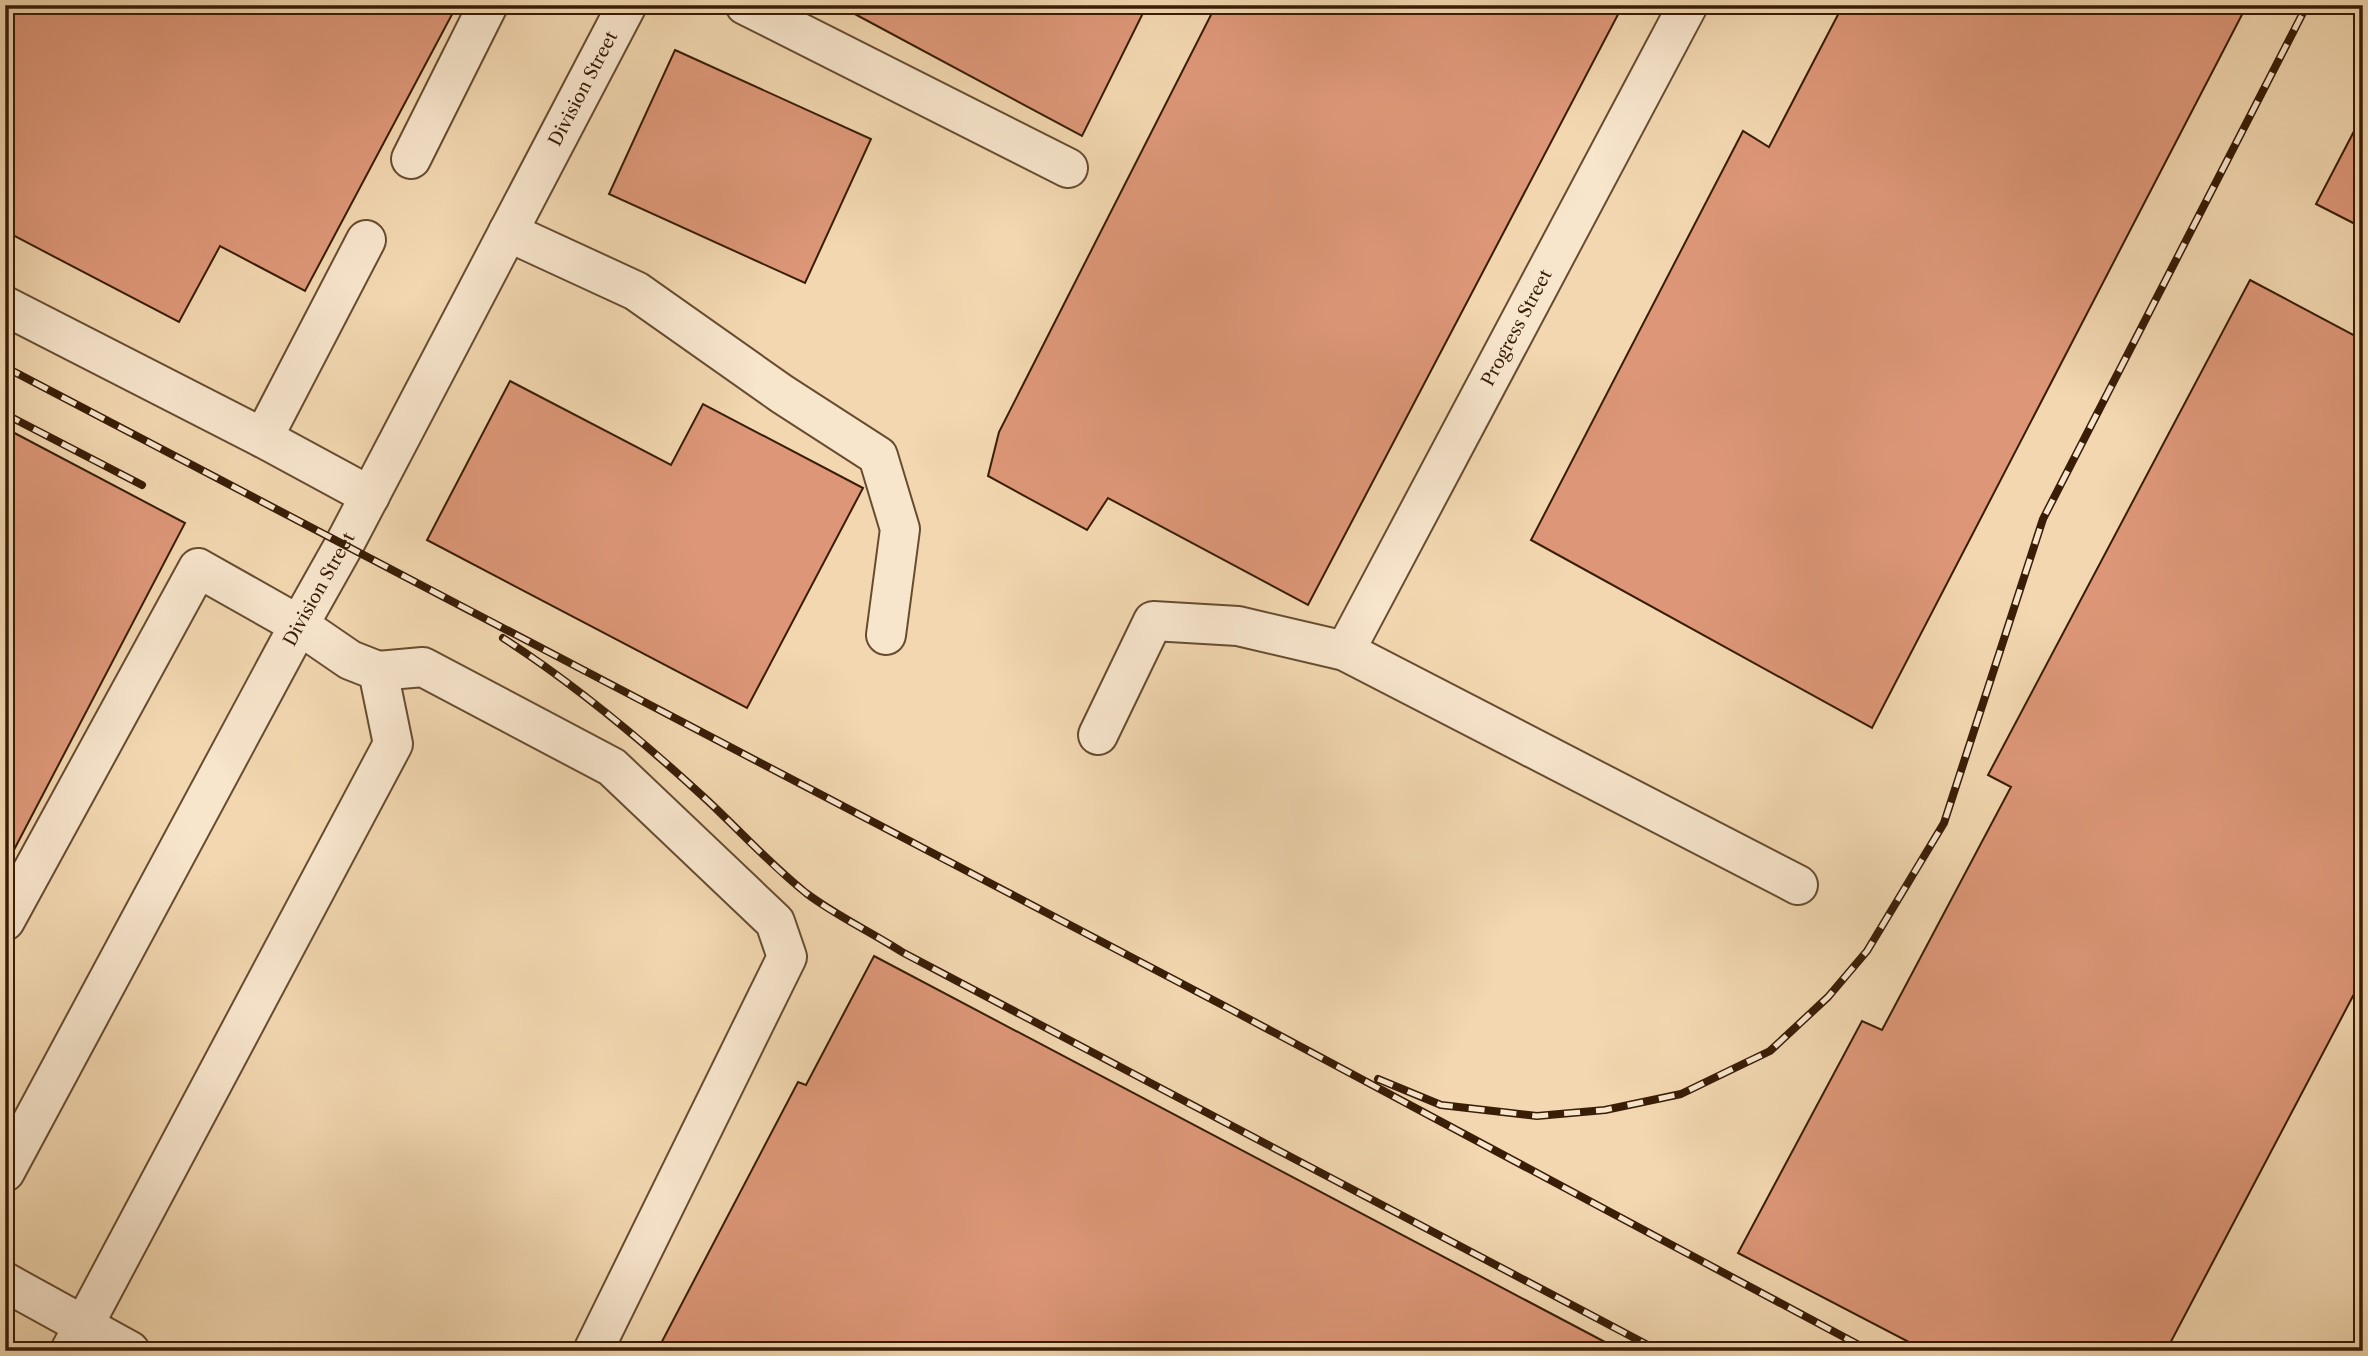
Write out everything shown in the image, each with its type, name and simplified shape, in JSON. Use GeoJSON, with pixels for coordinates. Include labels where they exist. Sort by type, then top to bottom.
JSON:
{"type":"FeatureCollection","features":[{"type":"Feature","properties":{"kind":"street"},"geometry":{"type":"LineString","coordinates":[[411,159],[488,5]]}},
{"type":"Feature","properties":{"kind":"street","name":"Division Street"},"geometry":{"type":"LineString","coordinates":[[5,1172],[370,496],[627,5]]}},
{"type":"Feature","properties":{"kind":"street"},"geometry":{"type":"LineString","coordinates":[[745,5],[1068,168]]}},
{"type":"Feature","properties":{"kind":"street","name":"Progress Street"},"geometry":{"type":"LineString","coordinates":[[1345,651],[1688,5]]}},
{"type":"Feature","properties":{"kind":"street"},"geometry":{"type":"LineString","coordinates":[[508,232],[636,291],[782,394],[878,456],[900,529],[886,635]]}},
{"type":"Feature","properties":{"kind":"street"},"geometry":{"type":"LineString","coordinates":[[263,438],[366,240]]}},
{"type":"Feature","properties":{"kind":"street"},"geometry":{"type":"LineString","coordinates":[[5,306],[370,496]]}},
{"type":"Feature","properties":{"kind":"street"},"geometry":{"type":"LineString","coordinates":[[5,921],[198,568],[299,625],[350,660],[378,671],[423,667],[612,766],[775,922],[787,957],[593,1351]]}},
{"type":"Feature","properties":{"kind":"street"},"geometry":{"type":"LineString","coordinates":[[1098,735],[1153,621],[1238,626],[1345,651],[1798,885]]}},
{"type":"Feature","properties":{"kind":"street"},"geometry":{"type":"LineString","coordinates":[[77,1338],[393,744],[378,671]]}},
{"type":"Feature","properties":{"kind":"street"},"geometry":{"type":"LineString","coordinates":[[5,1282],[77,1338],[130,1351]]}},
{"type":"Feature","properties":{"kind":"building"},"geometry":{"type":"Polygon","coordinates":[[[5,5],[457,5],[305,291],[220,246],[179,322],[5,231],[5,5]]]}},
{"type":"Feature","properties":{"kind":"building"},"geometry":{"type":"Polygon","coordinates":[[[838,5],[1147,5],[1082,136],[838,5]]]}},
{"type":"Feature","properties":{"kind":"building"},"geometry":{"type":"Polygon","coordinates":[[[1216,5],[1623,5],[1308,605],[1108,498],[1087,530],[988,476],[999,432],[1216,5]]]}},
{"type":"Feature","properties":{"kind":"building"},"geometry":{"type":"Polygon","coordinates":[[[1843,5],[2247,5],[1872,728],[1531,540],[1743,131],[1769,147],[1843,5]]]}},
{"type":"Feature","properties":{"kind":"building"},"geometry":{"type":"Polygon","coordinates":[[[675,50],[871,139],[805,283],[609,194],[675,50]]]}},
{"type":"Feature","properties":{"kind":"building"},"geometry":{"type":"Polygon","coordinates":[[[2363,114],[2363,228],[2316,204],[2363,114]]]}},
{"type":"Feature","properties":{"kind":"building"},"geometry":{"type":"Polygon","coordinates":[[[2250,280],[2363,340],[2363,977],[2166,1351],[1926,1351],[1738,1253],[1862,1021],[1882,1030],[2011,787],[1988,775],[2250,280]]]}},
{"type":"Feature","properties":{"kind":"building"},"geometry":{"type":"Polygon","coordinates":[[[510,381],[671,465],[703,404],[863,488],[747,708],[427,540],[510,381]]]}},
{"type":"Feature","properties":{"kind":"building"},"geometry":{"type":"Polygon","coordinates":[[[5,428],[185,523],[5,867],[5,428]]]}},
{"type":"Feature","properties":{"kind":"building"},"geometry":{"type":"Polygon","coordinates":[[[874,956],[1622,1351],[657,1351],[798,1082],[806,1085],[874,956]]]}},
{"type":"Feature","properties":{"kind":"railway"},"geometry":{"type":"LineString","coordinates":[[1378,1079],[1441,1105],[1537,1116],[1605,1110],[1681,1094],[1770,1051],[1828,997],[1867,951],[1944,823],[2043,519],[2307,5]]}},
{"type":"Feature","properties":{"kind":"railway"},"geometry":{"type":"LineString","coordinates":[[5,367],[1232,1010],[1870,1351]]}},
{"type":"Feature","properties":{"kind":"railway"},"geometry":{"type":"LineString","coordinates":[[5,414],[142,485]]}},
{"type":"Feature","properties":{"kind":"railway"},"geometry":{"type":"LineString","coordinates":[[503,638],[557,675],[634,736],[708,801],[781,871],[829,909],[902,952],[1659,1351]]}}]}
